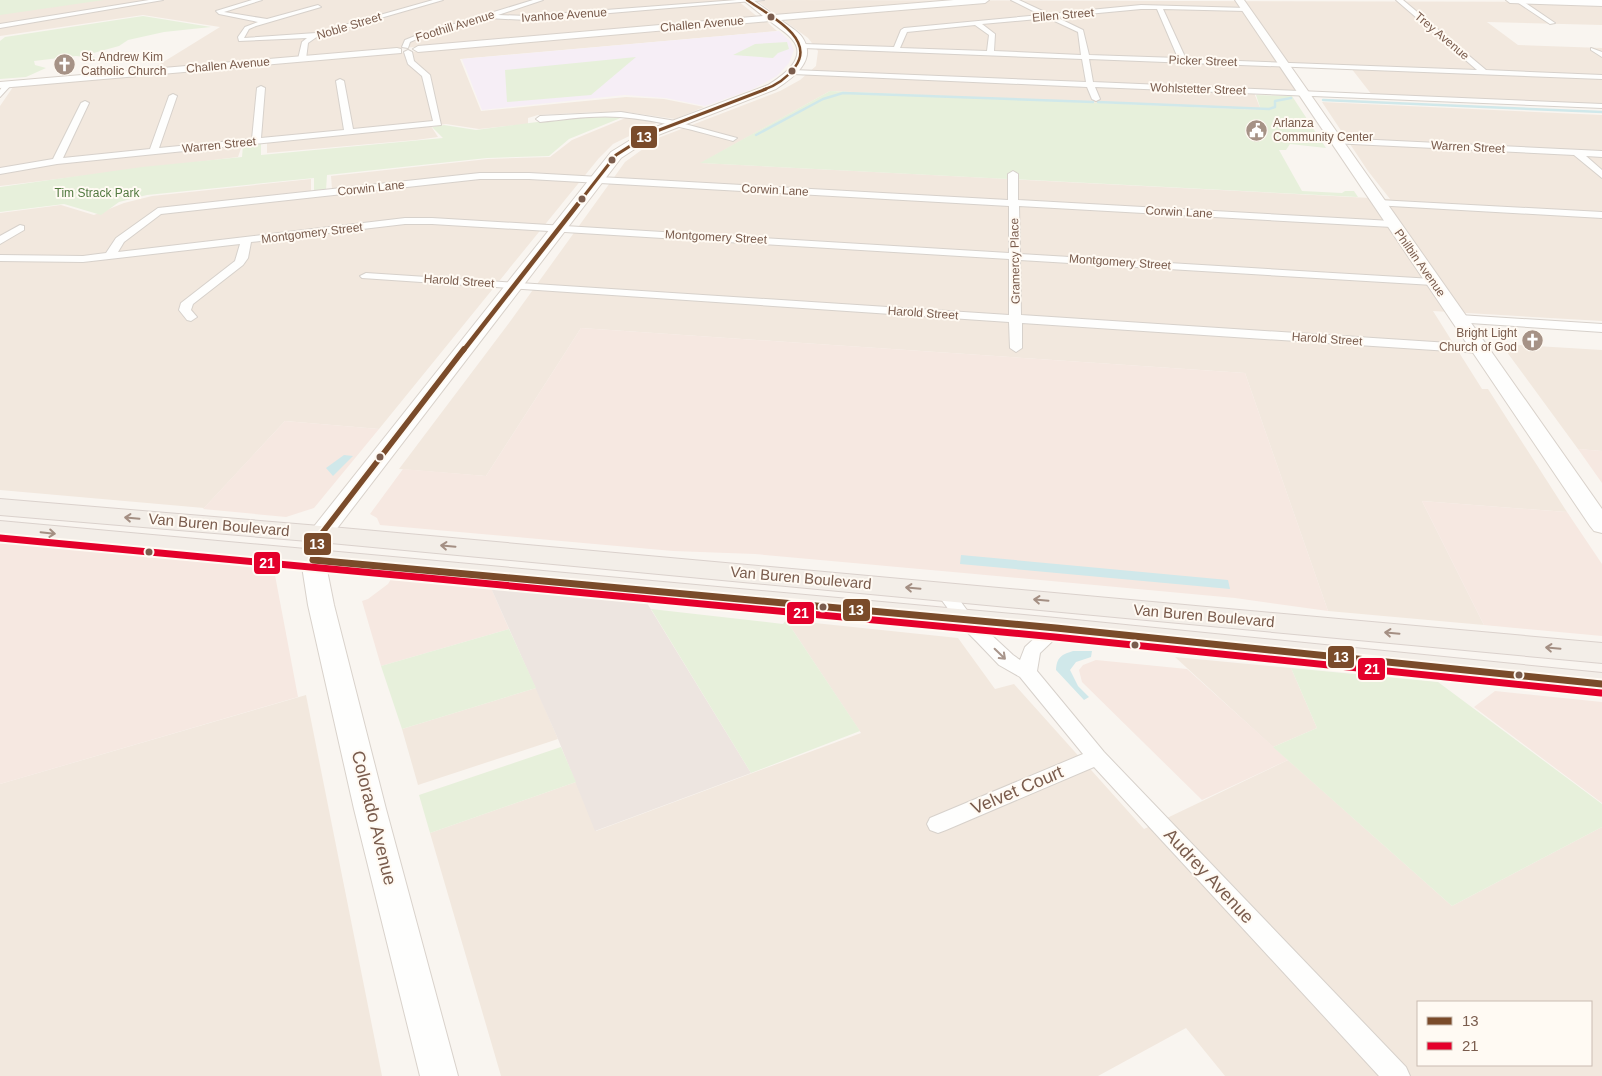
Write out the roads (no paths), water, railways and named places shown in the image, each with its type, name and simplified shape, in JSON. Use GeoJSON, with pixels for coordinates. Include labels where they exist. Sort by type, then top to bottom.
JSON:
{"type":"FeatureCollection","features":[{"type":"Feature","properties":{"kind":"main road","name":"Van Buren Boulevard"},"geometry":{"type":"LineString","coordinates":[[0,507],[316,547],[468,574],[1056,628],[1602,684]]}},
{"type":"Feature","properties":{"kind":"main road","name":"Van Buren Boulevard"},"geometry":{"type":"LineString","coordinates":[[0,529],[708,570],[1602,653]]}},
{"type":"Feature","properties":{"kind":"main road"},"geometry":{"type":"LineString","coordinates":[[468,574],[522,566],[664,579],[686,578],[708,570]]}},
{"type":"Feature","properties":{"kind":"street"},"geometry":{"type":"LineString","coordinates":[[0,26],[160,0]]}},
{"type":"Feature","properties":{"kind":"street"},"geometry":{"type":"LineString","coordinates":[[259,0],[219,11],[221,13],[266,21]]}},
{"type":"Feature","properties":{"kind":"street","name":"Noble Street"},"geometry":{"type":"LineString","coordinates":[[302,59],[302,46],[316,35],[440,0]]}},
{"type":"Feature","properties":{"kind":"street","name":"Foothill Avenue"},"geometry":{"type":"LineString","coordinates":[[407,50],[405,44],[411,39],[540,0]]}},
{"type":"Feature","properties":{"kind":"street"},"geometry":{"type":"LineString","coordinates":[[656,0],[664,7]]}},
{"type":"Feature","properties":{"kind":"street"},"geometry":{"type":"LineString","coordinates":[[316,547],[616,156],[631,144],[675,123],[757,94],[794,72],[801,63],[803,46],[798,38],[747,0]]}},
{"type":"Feature","properties":{"kind":"street","name":"Ivanhoe Avenue"},"geometry":{"type":"LineString","coordinates":[[487,16],[528,18],[761,0]]}},
{"type":"Feature","properties":{"kind":"street","name":"Challen Avenue"},"geometry":{"type":"LineString","coordinates":[[4,84],[985,0]]}},
{"type":"Feature","properties":{"kind":"street"},"geometry":{"type":"LineString","coordinates":[[1014,0],[1081,31],[1090,85],[1096,99]]}},
{"type":"Feature","properties":{"kind":"street","name":"Philbin Avenue"},"geometry":{"type":"LineString","coordinates":[[1239,0],[1602,526]]}},
{"type":"Feature","properties":{"kind":"street","name":"Trey Avenue"},"geometry":{"type":"LineString","coordinates":[[1399,0],[1485,72]]}},
{"type":"Feature","properties":{"kind":"street"},"geometry":{"type":"LineString","coordinates":[[1510,0],[1602,3]]}},
{"type":"Feature","properties":{"kind":"street"},"geometry":{"type":"LineString","coordinates":[[1517,0],[1552,23]]}},
{"type":"Feature","properties":{"kind":"street"},"geometry":{"type":"LineString","coordinates":[[316,35],[241,40],[247,28],[318,7]]}},
{"type":"Feature","properties":{"kind":"street"},"geometry":{"type":"LineString","coordinates":[[1159,7],[1182,61]]}},
{"type":"Feature","properties":{"kind":"street","name":"Ellen Street"},"geometry":{"type":"LineString","coordinates":[[896,50],[904,30],[1159,7],[1245,9]]}},
{"type":"Feature","properties":{"kind":"street"},"geometry":{"type":"LineString","coordinates":[[976,23],[992,34],[990,53]]}},
{"type":"Feature","properties":{"kind":"street","name":"Picker Street"},"geometry":{"type":"LineString","coordinates":[[803,46],[1602,77]]}},
{"type":"Feature","properties":{"kind":"street","name":"Warren Street"},"geometry":{"type":"LineString","coordinates":[[0,171],[57,161],[438,123],[426,75],[411,62],[407,50]]}},
{"type":"Feature","properties":{"kind":"street"},"geometry":{"type":"LineString","coordinates":[[1593,50],[1602,55]]}},
{"type":"Feature","properties":{"kind":"street","name":"Wohlstetter Street"},"geometry":{"type":"LineString","coordinates":[[794,72],[1602,106]]}},
{"type":"Feature","properties":{"kind":"street"},"geometry":{"type":"LineString","coordinates":[[340,81],[349,132]]}},
{"type":"Feature","properties":{"kind":"street"},"geometry":{"type":"LineString","coordinates":[[0,95],[4,84]]}},
{"type":"Feature","properties":{"kind":"street"},"geometry":{"type":"LineString","coordinates":[[256,141],[261,88]]}},
{"type":"Feature","properties":{"kind":"street"},"geometry":{"type":"LineString","coordinates":[[153,152],[173,96]]}},
{"type":"Feature","properties":{"kind":"street"},"geometry":{"type":"LineString","coordinates":[[57,161],[85,104]]}},
{"type":"Feature","properties":{"kind":"street"},"geometry":{"type":"LineString","coordinates":[[540,119],[600,114],[632,116],[675,123],[733,138]]}},
{"type":"Feature","properties":{"kind":"street","name":"Warren Street"},"geometry":{"type":"LineString","coordinates":[[1335,141],[1602,154]]}},
{"type":"Feature","properties":{"kind":"street"},"geometry":{"type":"LineString","coordinates":[[1576,152],[1602,174]]}},
{"type":"Feature","properties":{"kind":"street","name":"Gramercy Place"},"geometry":{"type":"LineString","coordinates":[[1013,174],[1016,348]]}},
{"type":"Feature","properties":{"kind":"street","name":"Corwin Lane"},"geometry":{"type":"LineString","coordinates":[[110,256],[120,240],[158,211],[480,176],[596,180],[1392,224]]}},
{"type":"Feature","properties":{"kind":"street"},"geometry":{"type":"LineString","coordinates":[[1378,204],[1602,215]]}},
{"type":"Feature","properties":{"kind":"street","name":"Montgomery Street"},"geometry":{"type":"LineString","coordinates":[[0,258],[51,260],[110,256],[405,221],[432,221],[1015,255],[1433,282]]}},
{"type":"Feature","properties":{"kind":"street"},"geometry":{"type":"LineString","coordinates":[[0,241],[20,228]]}},
{"type":"Feature","properties":{"kind":"street"},"geometry":{"type":"LineString","coordinates":[[191,317],[185,310],[187,303],[239,263],[243,258],[246,241]]}},
{"type":"Feature","properties":{"kind":"street","name":"Harold Street"},"geometry":{"type":"LineString","coordinates":[[366,276],[1480,349]]}},
{"type":"Feature","properties":{"kind":"street"},"geometry":{"type":"LineString","coordinates":[[1459,319],[1602,328]]}},
{"type":"Feature","properties":{"kind":"street","name":"Colorado Avenue"},"geometry":{"type":"LineString","coordinates":[[316,547],[321,605],[370,810],[439,1076]]}},
{"type":"Feature","properties":{"kind":"street","name":"Audrey Avenue"},"geometry":{"type":"LineString","coordinates":[[944,591],[966,621],[1006,660],[1027,672],[1097,757],[1397,1076]]}},
{"type":"Feature","properties":{"kind":"street"},"geometry":{"type":"LineString","coordinates":[[1027,672],[1031,651],[1036,644],[1056,628]]}},
{"type":"Feature","properties":{"kind":"street","name":"Velvet Court"},"geometry":{"type":"LineString","coordinates":[[938,824],[1097,757]]}},
{"type":"Feature","properties":{"kind":"water"},"geometry":{"type":"Polygon","coordinates":[[[344,455],[353,456],[333,476],[326,468],[344,455]]]}},
{"type":"Feature","properties":{"kind":"water"},"geometry":{"type":"Polygon","coordinates":[[[961,555],[1228,580],[1230,589],[960,564],[961,555]]]}},
{"type":"Feature","properties":{"kind":"water"},"geometry":{"type":"Polygon","coordinates":[[[1073,651],[1092,651],[1091,657],[1076,662],[1070,670],[1078,686],[1089,697],[1084,700],[1056,670],[1060,657],[1073,651]]]}},
{"type":"Feature","properties":{"kind":"waterway"},"geometry":{"type":"LineString","coordinates":[[756,135],[823,99],[843,93],[1093,102]]}},
{"type":"Feature","properties":{"kind":"waterway"},"geometry":{"type":"LineString","coordinates":[[1098,102],[1269,109],[1275,107],[1275,101],[1291,98]]}},
{"type":"Feature","properties":{"kind":"waterway"},"geometry":{"type":"LineString","coordinates":[[1323,100],[1602,112]]}},
{"type":"Feature","properties":{"kind":"place","name":"St. Andrew Kim Catholic Church"},"geometry":{"type":"Point","coordinates":[65,64]}},
{"type":"Feature","properties":{"kind":"place","name":"Arlanza Community Center"},"geometry":{"type":"Point","coordinates":[1257,130]}},
{"type":"Feature","properties":{"kind":"place","name":"Bright Light Church of God"},"geometry":{"type":"Point","coordinates":[1533,340]}},
{"type":"Feature","properties":{"kind":"park label","name":"Tim Strack Park"},"geometry":{"type":"Point","coordinates":[97,193]}}]}
